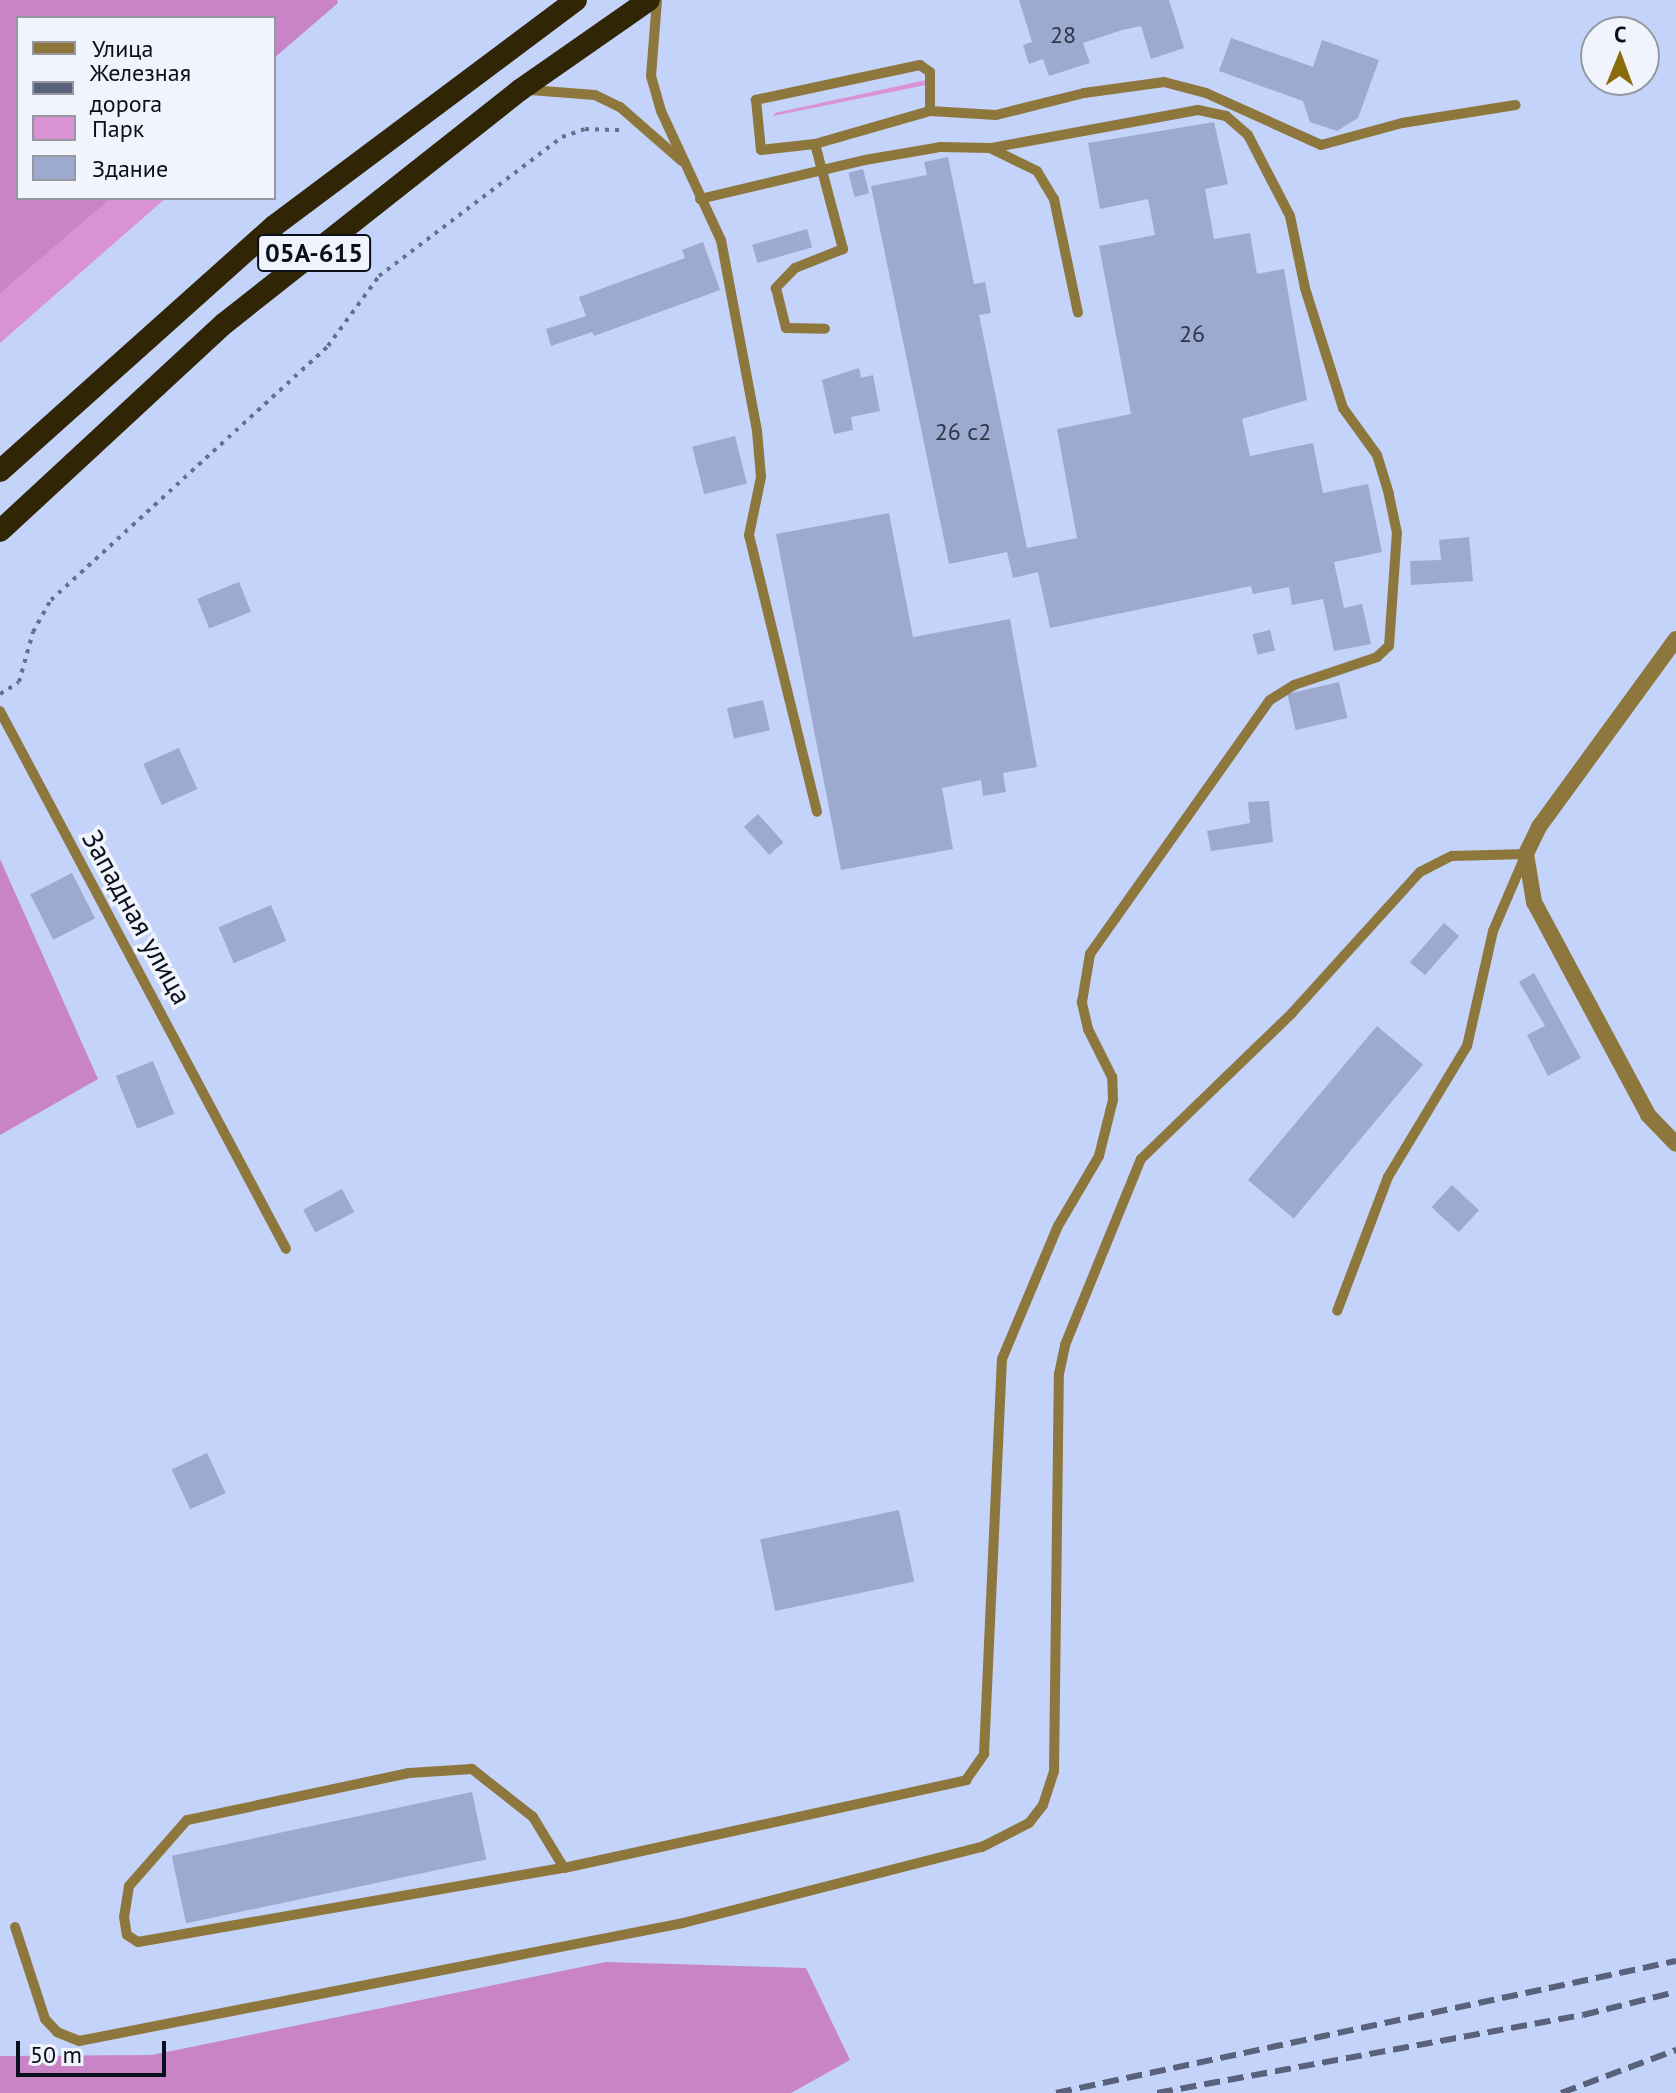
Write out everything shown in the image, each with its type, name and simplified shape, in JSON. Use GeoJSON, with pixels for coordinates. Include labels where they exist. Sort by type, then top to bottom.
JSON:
{"type":"FeatureCollection","features":[{"type":"Feature","properties":{"kind":"highway","name":"05А-615"},"geometry":{"type":"LineString","coordinates":[[0,471],[274,226],[576,0]]}},
{"type":"Feature","properties":{"kind":"highway","name":"05А-615"},"geometry":{"type":"LineString","coordinates":[[3,532],[225,323],[520,90],[649,0]]}},
{"type":"Feature","properties":{"kind":"street"},"geometry":{"type":"LineString","coordinates":[[1676,639],[1539,827],[1526,854],[1534,902],[1648,1115],[1676,1144]]}},
{"type":"Feature","properties":{"kind":"lane"},"geometry":{"type":"LineString","coordinates":[[657,0],[651,76],[684,162],[721,240],[757,431],[761,477],[749,535],[817,812]]}},
{"type":"Feature","properties":{"kind":"lane"},"geometry":{"type":"LineString","coordinates":[[930,111],[930,72],[920,65],[756,100],[761,150],[815,144],[930,111],[996,115],[1084,93],[1164,82],[1206,93],[1321,145],[1402,123],[1516,105]]}},
{"type":"Feature","properties":{"kind":"lane"},"geometry":{"type":"LineString","coordinates":[[520,90],[595,95],[620,107],[644,131],[684,162]]}},
{"type":"Feature","properties":{"kind":"lane"},"geometry":{"type":"LineString","coordinates":[[564,1868],[533,1817],[472,1769],[409,1773],[187,1820],[129,1886],[124,1917],[127,1935],[138,1942],[564,1868],[952,1787],[977,1767],[984,1754],[1002,1359],[1058,1226],[1099,1156],[1113,1100],[1112,1077],[1088,1029],[1082,1002],[1090,954],[1270,700],[1294,685],[1377,657],[1391,637],[1397,533],[1377,455],[1343,408],[1305,288],[1290,216],[1248,135],[1226,116],[1198,110],[990,148],[940,147],[821,170],[700,199]]}},
{"type":"Feature","properties":{"kind":"lane"},"geometry":{"type":"LineString","coordinates":[[815,144],[843,249],[795,268],[776,288],[786,328],[825,329]]}},
{"type":"Feature","properties":{"kind":"lane"},"geometry":{"type":"LineString","coordinates":[[990,148],[1037,171],[1054,199],[1078,313]]}},
{"type":"Feature","properties":{"kind":"lane","name":"Западная улица"},"geometry":{"type":"LineString","coordinates":[[0,711],[153,992],[204,1100],[286,1249]]}},
{"type":"Feature","properties":{"kind":"lane","name":"Западная улица"},"geometry":{"type":"LineString","coordinates":[[0,730],[24,760]]}},
{"type":"Feature","properties":{"kind":"lane"},"geometry":{"type":"LineString","coordinates":[[15,1927],[45,2019],[57,2032],[79,2041],[683,1923],[982,1847],[1029,1823],[1043,1805],[1054,1772],[1059,1374],[1065,1345],[1141,1159],[1292,1013],[1420,872],[1452,856],[1526,854],[1493,931],[1467,1046],[1388,1177],[1337,1311]]}},
{"type":"Feature","properties":{"kind":"path"},"geometry":{"type":"LineString","coordinates":[[0,694],[19,682],[33,632],[51,600],[328,346],[379,276],[562,137],[585,129],[644,131]]}},
{"type":"Feature","properties":{"kind":"green space"},"geometry":{"type":"Polygon","coordinates":[[[0,0],[16,16],[16,200],[164,200],[0,343],[0,0]]]}},
{"type":"Feature","properties":{"kind":"green space"},"geometry":{"type":"Polygon","coordinates":[[[926,80],[926,85],[773,116],[775,113],[926,80]]]}},
{"type":"Feature","properties":{"kind":"shaded area"},"geometry":{"type":"Polygon","coordinates":[[[0,0],[337,0],[338,3],[276,56],[276,16],[16,16],[16,200],[109,200],[0,293],[0,0]]]}},
{"type":"Feature","properties":{"kind":"shaded area"},"geometry":{"type":"Polygon","coordinates":[[[0,859],[98,1079],[0,1135],[0,859]]]}},
{"type":"Feature","properties":{"kind":"shaded area"},"geometry":{"type":"Polygon","coordinates":[[[606,1962],[806,1968],[850,2060],[791,2093],[0,2093],[0,2056],[152,2055],[606,1962]]]}},
{"type":"Feature","properties":{"kind":"building"},"geometry":{"type":"Polygon","coordinates":[[[1019,0],[1169,0],[1184,48],[1151,59],[1141,26],[1083,43],[1090,63],[1049,76],[1043,59],[1029,64],[1023,45],[1032,42],[1019,0]]]}},
{"type":"Feature","properties":{"kind":"building"},"geometry":{"type":"Polygon","coordinates":[[[1231,38],[1313,67],[1322,40],[1379,60],[1358,118],[1337,131],[1310,122],[1303,101],[1219,71],[1231,38]]]}},
{"type":"Feature","properties":{"kind":"building"},"geometry":{"type":"Polygon","coordinates":[[[1214,122],[1228,184],[1205,189],[1214,239],[1250,233],[1257,274],[1284,269],[1307,400],[1242,419],[1250,456],[1313,443],[1323,493],[1368,484],[1382,552],[1334,562],[1344,608],[1362,604],[1371,644],[1334,651],[1323,599],[1292,605],[1289,587],[1253,594],[1251,586],[1050,628],[1038,572],[1013,578],[1007,552],[949,564],[871,186],[927,175],[924,162],[948,157],[974,284],[985,282],[991,313],[979,315],[1027,548],[1077,538],[1057,429],[1131,414],[1099,246],[1155,235],[1148,199],[1100,209],[1088,143],[1214,122]]]}},
{"type":"Feature","properties":{"kind":"building"},"geometry":{"type":"Polygon","coordinates":[[[863,169],[869,193],[854,197],[848,173],[863,169]]]}},
{"type":"Feature","properties":{"kind":"building"},"geometry":{"type":"Polygon","coordinates":[[[807,229],[812,247],[757,263],[752,245],[807,229]]]}},
{"type":"Feature","properties":{"kind":"building"},"geometry":{"type":"Polygon","coordinates":[[[703,242],[720,290],[594,336],[592,332],[551,346],[546,329],[586,316],[579,297],[685,258],[682,250],[703,242]]]}},
{"type":"Feature","properties":{"kind":"building"},"geometry":{"type":"Polygon","coordinates":[[[859,368],[861,378],[873,375],[880,411],[851,417],[853,430],[834,434],[822,380],[859,368]]]}},
{"type":"Feature","properties":{"kind":"building"},"geometry":{"type":"Polygon","coordinates":[[[735,436],[747,484],[704,494],[692,447],[735,436]]]}},
{"type":"Feature","properties":{"kind":"building"},"geometry":{"type":"Polygon","coordinates":[[[889,513],[913,637],[1010,619],[1037,767],[1003,773],[1006,792],[983,796],[981,780],[942,788],[953,849],[841,870],[776,534],[889,513]]]}},
{"type":"Feature","properties":{"kind":"building"},"geometry":{"type":"Polygon","coordinates":[[[1469,537],[1473,581],[1411,585],[1410,561],[1441,560],[1439,540],[1469,537]]]}},
{"type":"Feature","properties":{"kind":"building"},"geometry":{"type":"Polygon","coordinates":[[[239,582],[251,612],[209,629],[197,599],[239,582]]]}},
{"type":"Feature","properties":{"kind":"building"},"geometry":{"type":"Polygon","coordinates":[[[1270,630],[1275,650],[1258,655],[1253,634],[1270,630]]]}},
{"type":"Feature","properties":{"kind":"building"},"geometry":{"type":"Polygon","coordinates":[[[1339,682],[1347,718],[1296,730],[1287,694],[1339,682]]]}},
{"type":"Feature","properties":{"kind":"building"},"geometry":{"type":"Polygon","coordinates":[[[763,700],[770,730],[734,739],[727,708],[763,700]]]}},
{"type":"Feature","properties":{"kind":"building"},"geometry":{"type":"Polygon","coordinates":[[[179,748],[197,789],[162,805],[143,764],[179,748]]]}},
{"type":"Feature","properties":{"kind":"building"},"geometry":{"type":"Polygon","coordinates":[[[1269,801],[1273,842],[1211,851],[1207,831],[1250,823],[1248,802],[1269,801]]]}},
{"type":"Feature","properties":{"kind":"building"},"geometry":{"type":"Polygon","coordinates":[[[758,814],[783,842],[769,855],[744,827],[758,814]]]}},
{"type":"Feature","properties":{"kind":"building"},"geometry":{"type":"Polygon","coordinates":[[[72,873],[95,918],[53,940],[30,894],[72,873]]]}},
{"type":"Feature","properties":{"kind":"building"},"geometry":{"type":"Polygon","coordinates":[[[271,905],[286,941],[234,963],[219,927],[271,905]]]}},
{"type":"Feature","properties":{"kind":"building"},"geometry":{"type":"Polygon","coordinates":[[[1444,923],[1459,936],[1425,975],[1410,962],[1444,923]]]}},
{"type":"Feature","properties":{"kind":"building"},"geometry":{"type":"Polygon","coordinates":[[[1534,973],[1581,1058],[1548,1076],[1527,1035],[1545,1026],[1519,982],[1534,973]]]}},
{"type":"Feature","properties":{"kind":"building"},"geometry":{"type":"Polygon","coordinates":[[[1377,1026],[1423,1065],[1294,1219],[1248,1180],[1377,1026]]]}},
{"type":"Feature","properties":{"kind":"building"},"geometry":{"type":"Polygon","coordinates":[[[153,1061],[174,1114],[137,1129],[116,1076],[153,1061]]]}},
{"type":"Feature","properties":{"kind":"building"},"geometry":{"type":"Polygon","coordinates":[[[1452,1185],[1479,1210],[1459,1232],[1432,1207],[1452,1185]]]}},
{"type":"Feature","properties":{"kind":"building"},"geometry":{"type":"Polygon","coordinates":[[[342,1189],[354,1212],[315,1233],[303,1210],[342,1189]]]}},
{"type":"Feature","properties":{"kind":"building"},"geometry":{"type":"Polygon","coordinates":[[[207,1453],[226,1493],[190,1509],[172,1469],[207,1453]]]}},
{"type":"Feature","properties":{"kind":"building"},"geometry":{"type":"Polygon","coordinates":[[[899,1510],[914,1581],[775,1611],[760,1540],[899,1510]]]}},
{"type":"Feature","properties":{"kind":"building"},"geometry":{"type":"Polygon","coordinates":[[[472,1792],[486,1859],[186,1923],[172,1856],[472,1792]]]}},
{"type":"Feature","properties":{"kind":"railway"},"geometry":{"type":"LineString","coordinates":[[1056,2093],[1676,1961]]}},
{"type":"Feature","properties":{"kind":"railway"},"geometry":{"type":"LineString","coordinates":[[1157,2093],[1583,2015],[1676,1992]]}},
{"type":"Feature","properties":{"kind":"railway"},"geometry":{"type":"LineString","coordinates":[[1561,2093],[1676,2050]]}}]}
